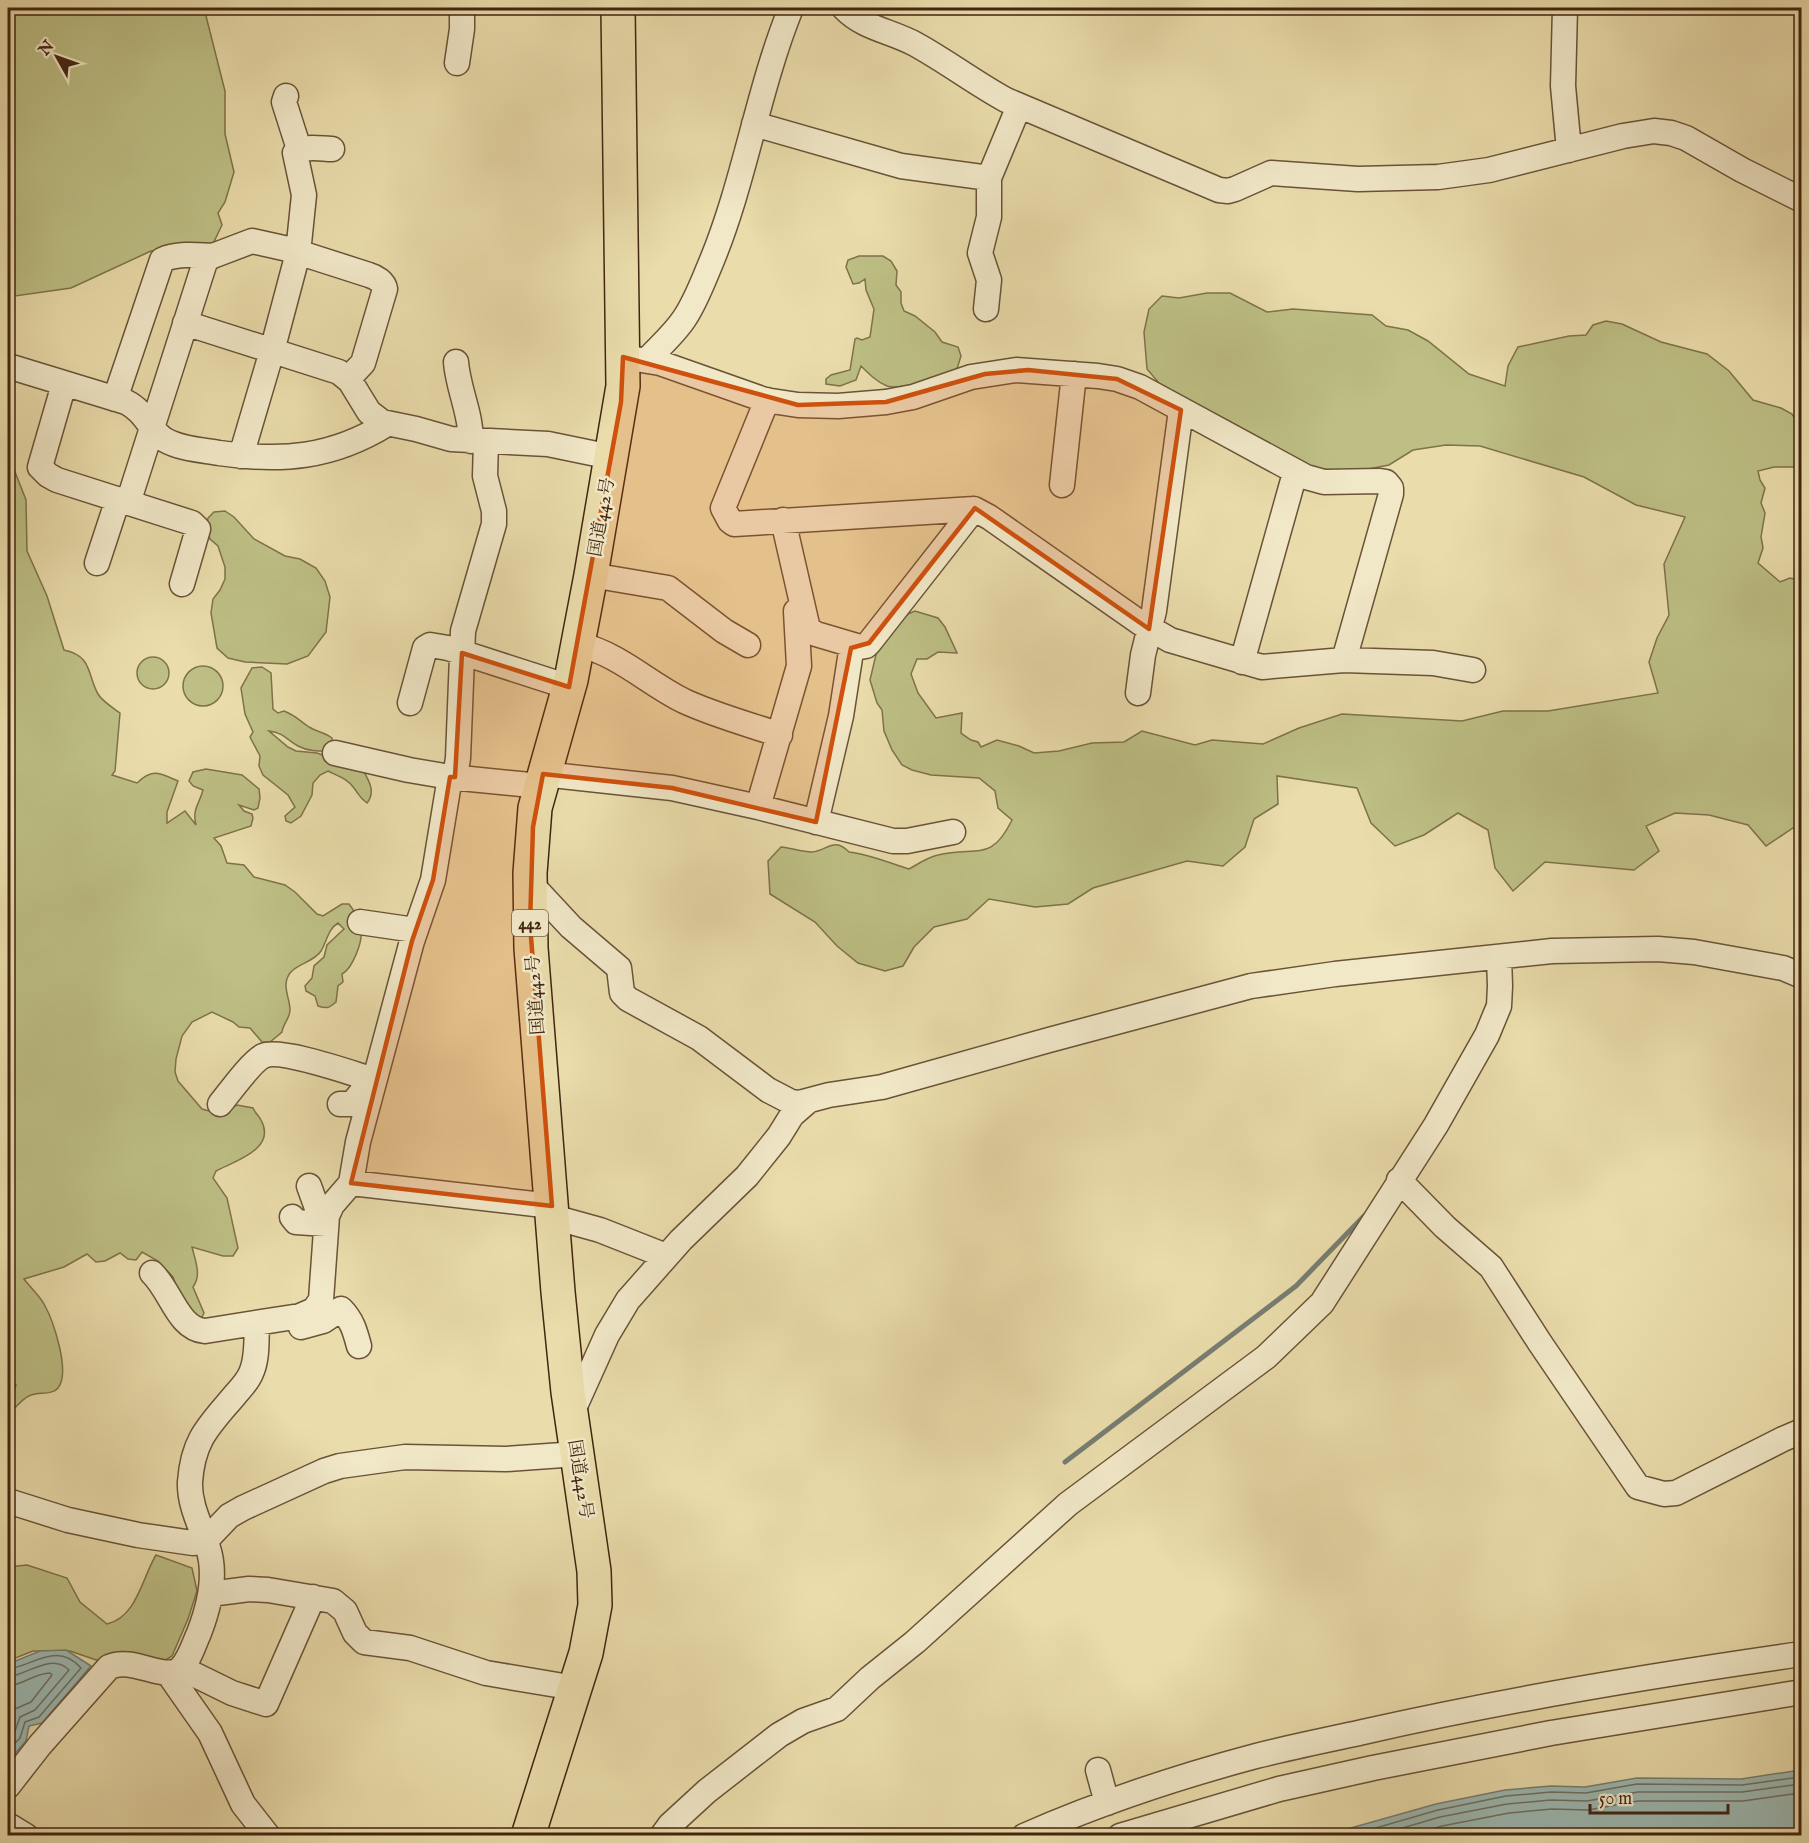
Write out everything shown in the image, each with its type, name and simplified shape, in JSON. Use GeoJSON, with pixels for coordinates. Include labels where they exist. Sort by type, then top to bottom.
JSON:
{"type":"FeatureCollection","features":[{"type":"Feature","properties":{"kind":"highway","name":"国道442号"},"geometry":{"type":"LineString","coordinates":[[528,1836],[586,1653],[596,1605],[594,1571],[571,1416],[559,1304],[531,948],[530,883],[533,827],[542,780],[578,645],[623,386],[635,358],[618,8]]}},
{"type":"Feature","properties":{"kind":"street"},"geometry":{"type":"LineString","coordinates":[[456,63],[462,29],[462,8]]}},
{"type":"Feature","properties":{"kind":"street"},"geometry":{"type":"LineString","coordinates":[[635,358],[682,321],[694,302],[728,223],[773,58],[791,8]]}},
{"type":"Feature","properties":{"kind":"street"},"geometry":{"type":"LineString","coordinates":[[844,8],[858,20],[912,42],[981,87],[1019,106],[1220,190],[1227,191],[1271,173],[1339,179],[1438,177],[1489,170],[1641,132],[1671,133],[1700,144],[1742,170],[1802,200]]}},
{"type":"Feature","properties":{"kind":"street"},"geometry":{"type":"LineString","coordinates":[[1565,8],[1563,86],[1569,150]]}},
{"type":"Feature","properties":{"kind":"street"},"geometry":{"type":"LineString","coordinates":[[286,96],[284,102],[299,149]]}},
{"type":"Feature","properties":{"kind":"street"},"geometry":{"type":"LineString","coordinates":[[986,309],[989,280],[980,253],[989,217],[989,178],[1019,106]]}},
{"type":"Feature","properties":{"kind":"street"},"geometry":{"type":"LineString","coordinates":[[754,124],[901,166],[989,178]]}},
{"type":"Feature","properties":{"kind":"street"},"geometry":{"type":"LineString","coordinates":[[299,149],[332,149]]}},
{"type":"Feature","properties":{"kind":"street"},"geometry":{"type":"LineString","coordinates":[[241,456],[298,253],[304,195],[302,177],[294,155],[299,149]]}},
{"type":"Feature","properties":{"kind":"street"},"geometry":{"type":"LineString","coordinates":[[97,563],[152,426],[205,262],[213,256],[252,241],[375,277],[385,286],[366,356],[360,368],[348,379]]}},
{"type":"Feature","properties":{"kind":"street"},"geometry":{"type":"LineString","coordinates":[[115,399],[162,260],[192,255],[213,256]]}},
{"type":"Feature","properties":{"kind":"street"},"geometry":{"type":"LineString","coordinates":[[185,323],[335,370],[348,379],[369,412],[387,424],[451,439],[548,444],[612,457]]}},
{"type":"Feature","properties":{"kind":"street"},"geometry":{"type":"LineString","coordinates":[[635,358],[767,400],[798,405],[873,404],[913,397],[971,377],[1004,371],[1028,370],[1126,381],[1295,473],[1324,482],[1380,480],[1386,482],[1391,488],[1344,660]]}},
{"type":"Feature","properties":{"kind":"street"},"geometry":{"type":"LineString","coordinates":[[152,1273],[161,1281],[183,1320],[192,1329],[205,1331],[310,1313],[321,1300],[324,1223],[332,1204],[351,1183],[358,1142],[374,1078],[415,930],[436,868],[453,777],[465,620],[494,524],[494,511],[478,441],[456,362]]}},
{"type":"Feature","properties":{"kind":"street"},"geometry":{"type":"LineString","coordinates":[[8,366],[137,408],[164,439],[204,451],[241,456],[289,456],[330,450],[357,441],[387,424]]}},
{"type":"Feature","properties":{"kind":"street"},"geometry":{"type":"LineString","coordinates":[[1062,485],[1074,374]]}},
{"type":"Feature","properties":{"kind":"street"},"geometry":{"type":"LineString","coordinates":[[64,384],[40,467],[57,480],[192,523],[198,529],[182,584]]}},
{"type":"Feature","properties":{"kind":"street"},"geometry":{"type":"LineString","coordinates":[[767,400],[723,508],[734,524],[974,509],[989,517],[1149,629],[1170,639],[1262,667],[1344,660],[1433,663],[1473,670]]}},
{"type":"Feature","properties":{"kind":"street"},"geometry":{"type":"LineString","coordinates":[[1138,693],[1143,655],[1154,611],[1181,410]]}},
{"type":"Feature","properties":{"kind":"street"},"geometry":{"type":"LineString","coordinates":[[1242,662],[1295,473]]}},
{"type":"Feature","properties":{"kind":"street"},"geometry":{"type":"LineString","coordinates":[[783,520],[806,623],[812,632],[852,645],[866,646],[974,509]]}},
{"type":"Feature","properties":{"kind":"street"},"geometry":{"type":"LineString","coordinates":[[591,575],[668,588],[724,631],[748,645]]}},
{"type":"Feature","properties":{"kind":"street"},"geometry":{"type":"LineString","coordinates":[[758,807],[799,666],[796,607],[800,600]]}},
{"type":"Feature","properties":{"kind":"street"},"geometry":{"type":"LineString","coordinates":[[410,703],[425,648],[435,644],[568,687]]}},
{"type":"Feature","properties":{"kind":"street"},"geometry":{"type":"LineString","coordinates":[[578,645],[604,652],[683,701],[780,735]]}},
{"type":"Feature","properties":{"kind":"street"},"geometry":{"type":"LineString","coordinates":[[816,822],[841,716],[852,645]]}},
{"type":"Feature","properties":{"kind":"street"},"geometry":{"type":"LineString","coordinates":[[335,753],[409,770],[453,777],[672,788],[893,841],[907,841],[953,832]]}},
{"type":"Feature","properties":{"kind":"street"},"geometry":{"type":"LineString","coordinates":[[530,883],[571,927],[619,968],[621,989],[628,999],[690,1032],[779,1096],[791,1102],[807,1102],[829,1095],[882,1087],[1251,986],[1335,974],[1552,951],[1677,950],[1783,968],[1802,976]]}},
{"type":"Feature","properties":{"kind":"street"},"geometry":{"type":"LineString","coordinates":[[360,922],[415,930]]}},
{"type":"Feature","properties":{"kind":"street"},"geometry":{"type":"LineString","coordinates":[[662,1836],[670,1825],[707,1791],[779,1735],[803,1721],[837,1709],[1068,1504],[1266,1357],[1328,1296],[1456,1092],[1492,1024],[1500,996],[1499,957]]}},
{"type":"Feature","properties":{"kind":"street"},"geometry":{"type":"LineString","coordinates":[[219,1104],[258,1060],[270,1054],[290,1055],[374,1078]]}},
{"type":"Feature","properties":{"kind":"street"},"geometry":{"type":"LineString","coordinates":[[340,1104],[352,1104],[374,1078]]}},
{"type":"Feature","properties":{"kind":"street"},"geometry":{"type":"LineString","coordinates":[[571,1416],[579,1394],[616,1318],[628,1300],[666,1256],[747,1176],[779,1136],[792,1115],[807,1102]]}},
{"type":"Feature","properties":{"kind":"street"},"geometry":{"type":"LineString","coordinates":[[1399,1180],[1445,1227],[1491,1267],[1638,1487],[1664,1494],[1676,1493],[1802,1431]]}},
{"type":"Feature","properties":{"kind":"street"},"geometry":{"type":"LineString","coordinates":[[351,1183],[552,1212],[666,1256]]}},
{"type":"Feature","properties":{"kind":"street"},"geometry":{"type":"LineString","coordinates":[[309,1186],[324,1223]]}},
{"type":"Feature","properties":{"kind":"street"},"geometry":{"type":"LineString","coordinates":[[292,1217],[296,1222],[324,1223]]}},
{"type":"Feature","properties":{"kind":"street"},"geometry":{"type":"LineString","coordinates":[[283,1319],[297,1328],[323,1322],[340,1309],[350,1319],[359,1346]]}},
{"type":"Feature","properties":{"kind":"street"},"geometry":{"type":"LineString","coordinates":[[174,1670],[203,1622],[210,1594],[210,1559],[190,1493],[196,1448],[205,1430],[250,1376],[254,1364],[257,1323]]}},
{"type":"Feature","properties":{"kind":"street"},"geometry":{"type":"LineString","coordinates":[[8,1501],[58,1518],[138,1535],[193,1543],[204,1540],[229,1516],[243,1508],[339,1466],[405,1457],[506,1459],[577,1454]]}},
{"type":"Feature","properties":{"kind":"street"},"geometry":{"type":"LineString","coordinates":[[210,1594],[258,1590],[333,1601],[345,1611],[357,1637],[364,1642],[410,1648],[486,1673],[575,1688]]}},
{"type":"Feature","properties":{"kind":"street"},"geometry":{"type":"LineString","coordinates":[[8,1786],[40,1745],[109,1667],[121,1663],[174,1670],[266,1704],[313,1598]]}},
{"type":"Feature","properties":{"kind":"street"},"geometry":{"type":"LineString","coordinates":[[1024,1836],[1175,1779],[1258,1755],[1470,1708],[1592,1686],[1802,1654]]}},
{"type":"Feature","properties":{"kind":"street"},"geometry":{"type":"LineString","coordinates":[[174,1670],[210,1733],[243,1804],[268,1836]]}},
{"type":"Feature","properties":{"kind":"street"},"geometry":{"type":"LineString","coordinates":[[1120,1836],[1279,1789],[1373,1768],[1572,1730],[1802,1692]]}},
{"type":"Feature","properties":{"kind":"street"},"geometry":{"type":"LineString","coordinates":[[1098,1770],[1107,1803]]}},
{"type":"Feature","properties":{"kind":"street"},"geometry":{"type":"LineString","coordinates":[[8,1825],[26,1836]]}},
{"type":"Feature","properties":{"kind":"highlighted area"},"geometry":{"type":"Polygon","coordinates":[[[623,357],[798,405],[886,402],[985,374],[1028,370],[1117,379],[1181,410],[1149,629],[975,508],[869,643],[851,648],[816,822],[672,788],[543,774],[533,827],[530,924],[552,1206],[351,1183],[412,941],[433,880],[450,777],[455,777],[458,758],[462,653],[569,687],[621,402],[623,357]]]}},
{"type":"Feature","properties":{"kind":"green space"},"geometry":{"type":"Polygon","coordinates":[[[8,8],[204,8],[225,91],[225,134],[234,172],[225,202],[218,213],[222,225],[210,250],[151,251],[71,288],[8,297],[8,8]]]}},
{"type":"Feature","properties":{"kind":"green space"},"geometry":{"type":"Polygon","coordinates":[[[859,256],[883,256],[891,261],[897,271],[896,285],[901,292],[904,311],[915,316],[935,332],[942,342],[958,347],[961,356],[956,372],[911,385],[894,387],[880,382],[861,366],[856,380],[840,386],[826,384],[826,379],[831,375],[850,370],[855,339],[862,340],[870,337],[874,309],[866,290],[865,279],[853,284],[846,267],[848,260],[859,256]]]}},
{"type":"Feature","properties":{"kind":"green space"},"geometry":{"type":"Polygon","coordinates":[[[1207,293],[1230,293],[1267,312],[1293,309],[1372,315],[1386,326],[1408,330],[1428,341],[1469,374],[1505,386],[1508,366],[1518,347],[1569,336],[1586,335],[1593,325],[1606,321],[1622,324],[1661,342],[1707,354],[1729,371],[1753,400],[1781,408],[1792,414],[1801,428],[1801,467],[1774,467],[1758,471],[1765,488],[1761,503],[1765,513],[1761,537],[1763,548],[1758,563],[1780,582],[1790,578],[1802,581],[1801,829],[1793,828],[1766,846],[1748,825],[1709,815],[1675,813],[1646,826],[1659,851],[1634,870],[1545,862],[1513,891],[1495,868],[1488,830],[1458,813],[1424,835],[1395,846],[1371,823],[1357,788],[1277,776],[1278,804],[1254,819],[1245,847],[1223,866],[1187,861],[1093,888],[1068,904],[1035,907],[989,899],[967,919],[934,927],[914,947],[903,966],[885,971],[858,963],[837,946],[815,922],[770,894],[768,861],[781,847],[812,852],[839,845],[849,852],[909,869],[934,856],[990,848],[1012,820],[998,808],[995,791],[979,778],[931,775],[912,770],[902,765],[892,750],[884,731],[882,710],[877,703],[870,680],[878,646],[908,614],[915,611],[938,618],[945,627],[957,653],[938,652],[927,659],[917,659],[911,674],[918,693],[936,718],[962,713],[961,733],[978,742],[981,747],[997,740],[1034,753],[1059,751],[1092,743],[1124,742],[1142,731],[1195,745],[1212,740],[1263,744],[1299,728],[1342,714],[1462,721],[1503,711],[1548,711],[1658,693],[1649,662],[1657,638],[1669,615],[1664,564],[1685,517],[1636,505],[1584,477],[1480,446],[1446,445],[1413,450],[1389,465],[1358,471],[1317,469],[1293,459],[1227,420],[1201,412],[1169,395],[1147,369],[1144,332],[1149,309],[1162,296],[1179,298],[1207,293]]]}},
{"type":"Feature","properties":{"kind":"green space"},"geometry":{"type":"Polygon","coordinates":[[[8,454],[26,500],[27,551],[47,596],[64,650],[80,657],[85,662],[98,694],[120,713],[115,771],[112,775],[137,783],[147,775],[156,773],[178,781],[167,812],[167,823],[185,811],[196,825],[195,811],[203,790],[193,786],[189,781],[193,772],[206,769],[242,775],[259,789],[260,798],[258,808],[254,810],[239,805],[244,811],[252,814],[251,826],[214,838],[221,846],[227,863],[244,865],[254,877],[285,885],[317,914],[323,916],[342,904],[349,904],[358,920],[361,935],[359,948],[353,961],[342,974],[343,982],[338,986],[336,1002],[330,1007],[318,1006],[315,996],[306,991],[305,986],[312,978],[314,966],[324,957],[327,945],[344,929],[338,923],[330,932],[318,955],[290,973],[286,987],[290,1013],[282,1032],[270,1042],[262,1042],[250,1028],[239,1027],[212,1012],[192,1022],[182,1036],[175,1072],[178,1081],[202,1109],[220,1114],[237,1105],[253,1108],[264,1130],[263,1139],[252,1153],[216,1171],[213,1178],[227,1198],[238,1248],[233,1256],[223,1256],[192,1247],[197,1272],[193,1287],[204,1313],[200,1321],[183,1304],[173,1277],[158,1261],[142,1252],[136,1260],[128,1259],[120,1253],[105,1261],[96,1262],[87,1254],[64,1267],[24,1279],[42,1301],[52,1322],[62,1359],[62,1380],[53,1392],[28,1396],[8,1416],[9,1404],[16,1385],[8,1375],[8,1170],[14,1160],[8,1157],[8,454]]]}},
{"type":"Feature","properties":{"kind":"green space"},"geometry":{"type":"Polygon","coordinates":[[[225,511],[234,517],[254,539],[285,556],[300,559],[316,568],[325,581],[330,597],[326,632],[308,656],[287,664],[245,662],[228,658],[217,648],[211,613],[213,599],[225,579],[225,567],[218,546],[210,539],[206,528],[208,518],[214,512],[225,511]]]}},
{"type":"Feature","properties":{"kind":"green space"},"geometry":{"type":"Polygon","coordinates":[[[153,657],[165,661],[169,673],[165,685],[153,689],[141,685],[137,673],[141,661],[153,657]]]}},
{"type":"Feature","properties":{"kind":"green space"},"geometry":{"type":"Polygon","coordinates":[[[203,666],[217,672],[223,686],[217,700],[203,706],[189,700],[183,686],[189,672],[203,666]]]}},
{"type":"Feature","properties":{"kind":"green space"},"geometry":{"type":"Polygon","coordinates":[[[262,667],[271,673],[273,709],[278,713],[284,711],[332,738],[332,751],[306,749],[282,735],[269,731],[296,751],[317,753],[363,770],[371,791],[367,803],[349,782],[328,771],[320,775],[313,783],[312,795],[301,816],[291,823],[286,821],[285,816],[295,807],[288,795],[263,775],[259,766],[260,756],[250,737],[253,732],[245,714],[241,688],[252,668],[262,667]]]}},
{"type":"Feature","properties":{"kind":"green space"},"geometry":{"type":"Polygon","coordinates":[[[156,1555],[192,1568],[197,1591],[172,1656],[159,1664],[102,1662],[70,1651],[33,1651],[8,1661],[8,1567],[27,1565],[67,1578],[80,1602],[107,1624],[125,1614],[132,1605],[156,1555]]]}},
{"type":"Feature","properties":{"kind":"water"},"geometry":{"type":"Polygon","coordinates":[[[66,1650],[91,1666],[42,1723],[29,1726],[26,1741],[12,1757],[8,1755],[8,1664],[40,1651],[66,1650]]]}},
{"type":"Feature","properties":{"kind":"water"},"geometry":{"type":"Polygon","coordinates":[[[1794,1771],[1801,1773],[1801,1835],[1326,1835],[1436,1804],[1505,1790],[1551,1786],[1585,1787],[1637,1778],[1741,1779],[1794,1771]]]}},
{"type":"Feature","properties":{"kind":"waterway"},"geometry":{"type":"LineString","coordinates":[[1065,1462],[1296,1286],[1364,1216]]}}]}
